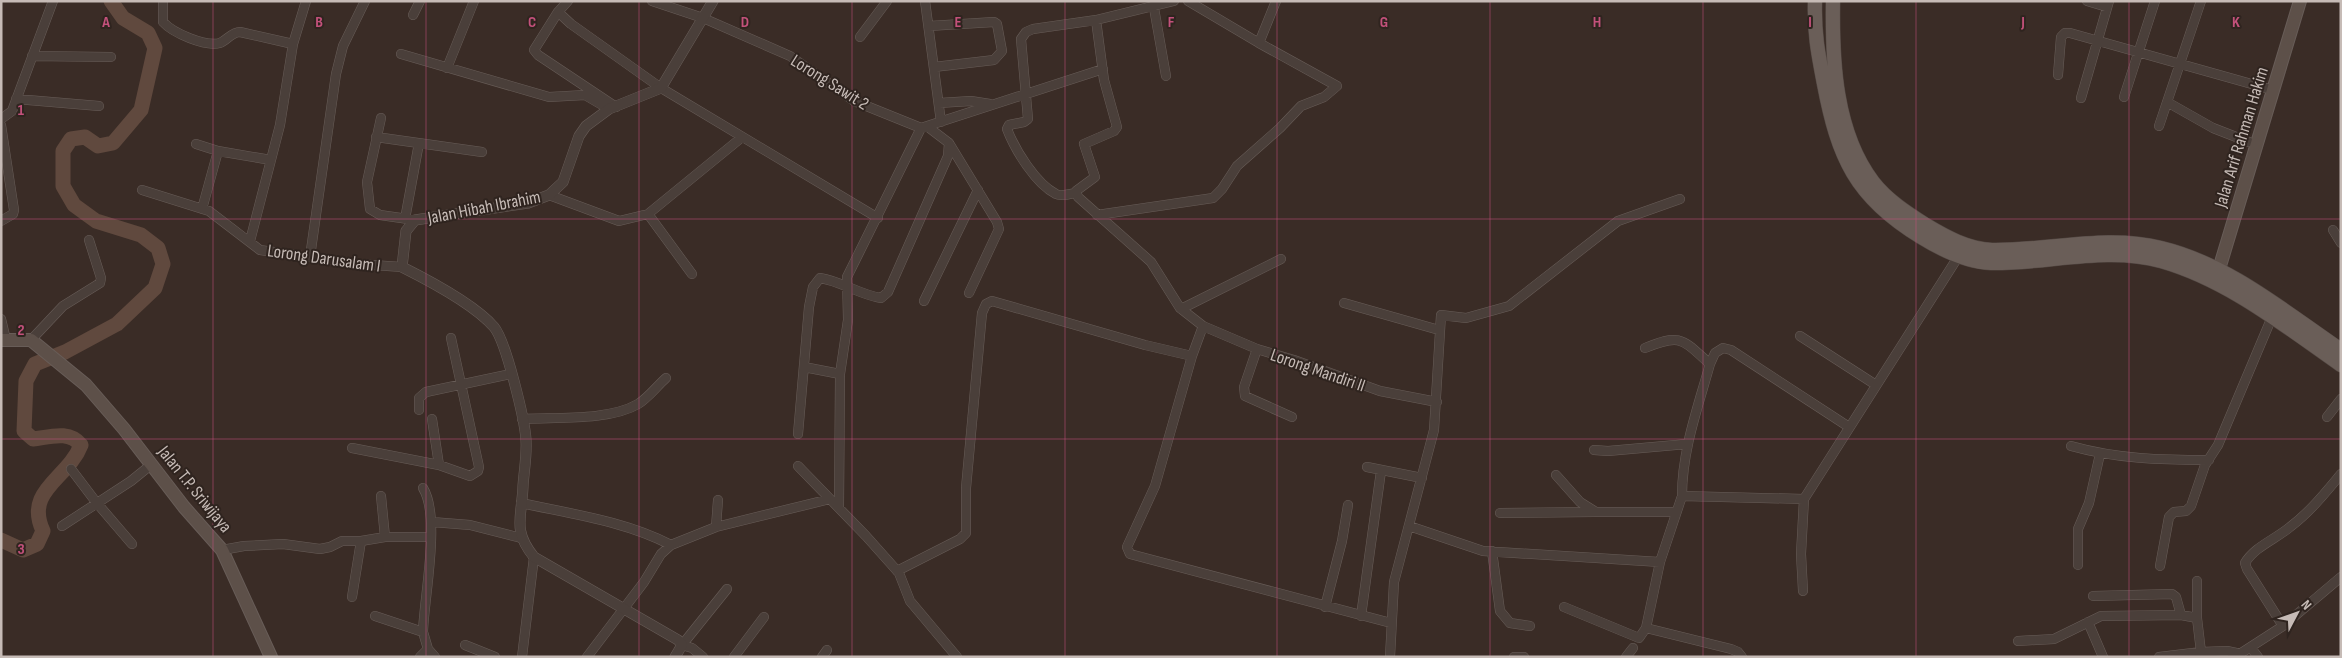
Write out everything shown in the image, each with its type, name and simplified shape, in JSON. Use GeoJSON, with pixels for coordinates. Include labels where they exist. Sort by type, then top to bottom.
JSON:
{"type":"FeatureCollection","features":[{"type":"Feature","properties":{"kind":"main road"},"geometry":{"type":"LineString","coordinates":[[1814,1],[1814,32],[1832,128],[1845,160],[1863,190],[1901,225],[1958,256],[1990,263],[2074,256],[2125,256],[2160,261],[2214,275],[2341,365]]}},
{"type":"Feature","properties":{"kind":"main road"},"geometry":{"type":"LineString","coordinates":[[1833,1],[1832,41],[1836,83],[1845,124],[1857,154],[1873,182],[1908,214],[1962,244],[1991,250],[2073,244],[2144,244],[2163,248],[2214,275],[2341,350]]}},
{"type":"Feature","properties":{"kind":"main road","name":"Jalan Arif Rahman Hakim"},"geometry":{"type":"LineString","coordinates":[[2214,275],[2293,1]]}},
{"type":"Feature","properties":{"kind":"main road","name":"Jalan Arif Rahman Hakim"},"geometry":{"type":"LineString","coordinates":[[2214,275],[2249,142],[2300,1]]}},
{"type":"Feature","properties":{"kind":"main road"},"geometry":{"type":"LineString","coordinates":[[4,340],[33,341]]}},
{"type":"Feature","properties":{"kind":"main road","name":"Jalan T.P. Sriwijaya"},"geometry":{"type":"LineString","coordinates":[[33,341],[86,385],[152,464],[184,507],[222,550],[269,656]]}},
{"type":"Feature","properties":{"kind":"street"},"geometry":{"type":"LineString","coordinates":[[1,119],[10,114],[53,1]]}},
{"type":"Feature","properties":{"kind":"street"},"geometry":{"type":"LineString","coordinates":[[163,1],[163,22],[169,29],[182,37],[218,43],[240,32],[293,44]]}},
{"type":"Feature","properties":{"kind":"street"},"geometry":{"type":"LineString","coordinates":[[250,241],[280,125],[293,44],[306,1]]}},
{"type":"Feature","properties":{"kind":"street"},"geometry":{"type":"LineString","coordinates":[[310,257],[337,68],[343,46],[365,1]]}},
{"type":"Feature","properties":{"kind":"street"},"geometry":{"type":"LineString","coordinates":[[413,15],[420,1]]}},
{"type":"Feature","properties":{"kind":"street"},"geometry":{"type":"LineString","coordinates":[[447,68],[474,1]]}},
{"type":"Feature","properties":{"kind":"street"},"geometry":{"type":"LineString","coordinates":[[568,1],[558,12],[534,50],[538,55],[612,108]]}},
{"type":"Feature","properties":{"kind":"street","name":"Lorong Sawit 2"},"geometry":{"type":"LineString","coordinates":[[652,1],[703,18],[799,61],[859,103],[925,128],[950,143]]}},
{"type":"Feature","properties":{"kind":"street"},"geometry":{"type":"LineString","coordinates":[[661,88],[713,1]]}},
{"type":"Feature","properties":{"kind":"street"},"geometry":{"type":"LineString","coordinates":[[860,37],[887,1]]}},
{"type":"Feature","properties":{"kind":"street"},"geometry":{"type":"LineString","coordinates":[[925,1],[941,122]]}},
{"type":"Feature","properties":{"kind":"street"},"geometry":{"type":"LineString","coordinates":[[1076,193],[1060,195],[1054,192],[1029,168],[1015,149],[1007,127],[1028,119],[1021,39],[1026,32],[1154,8],[1174,1]]}},
{"type":"Feature","properties":{"kind":"street"},"geometry":{"type":"LineString","coordinates":[[1097,215],[1213,198],[1222,189],[1237,166],[1280,128],[1301,106],[1324,97],[1337,86],[1188,1]]}},
{"type":"Feature","properties":{"kind":"street"},"geometry":{"type":"LineString","coordinates":[[1259,43],[1276,1]]}},
{"type":"Feature","properties":{"kind":"street"},"geometry":{"type":"LineString","coordinates":[[2080,98],[2108,4],[2087,1]]}},
{"type":"Feature","properties":{"kind":"street"},"geometry":{"type":"LineString","coordinates":[[2124,97],[2155,1]]}},
{"type":"Feature","properties":{"kind":"street"},"geometry":{"type":"LineString","coordinates":[[2159,126],[2201,1]]}},
{"type":"Feature","properties":{"kind":"street"},"geometry":{"type":"LineString","coordinates":[[1154,8],[1166,76]]}},
{"type":"Feature","properties":{"kind":"street"},"geometry":{"type":"LineString","coordinates":[[558,12],[571,24],[661,88],[741,138],[878,218]]}},
{"type":"Feature","properties":{"kind":"street"},"geometry":{"type":"LineString","coordinates":[[1076,193],[1078,188],[1095,177],[1084,144],[1114,131],[1117,127],[1102,69],[1096,20]]}},
{"type":"Feature","properties":{"kind":"street"},"geometry":{"type":"LineString","coordinates":[[929,26],[994,22],[997,24],[1002,51],[994,60],[934,67]]}},
{"type":"Feature","properties":{"kind":"street"},"geometry":{"type":"LineString","coordinates":[[2058,75],[2061,37],[2065,33],[2181,62],[2269,89]]}},
{"type":"Feature","properties":{"kind":"street"},"geometry":{"type":"LineString","coordinates":[[401,54],[549,97],[585,96],[612,108]]}},
{"type":"Feature","properties":{"kind":"street"},"geometry":{"type":"LineString","coordinates":[[32,56],[111,57]]}},
{"type":"Feature","properties":{"kind":"street"},"geometry":{"type":"LineString","coordinates":[[838,508],[840,374],[848,320],[847,277],[925,128],[990,104],[1025,96],[1102,69]]}},
{"type":"Feature","properties":{"kind":"street","name":"Jalan Hibah Ibrahim"},"geometry":{"type":"LineString","coordinates":[[402,268],[406,231],[410,219],[528,202],[549,195],[563,182],[579,136],[586,126],[612,108],[661,88]]}},
{"type":"Feature","properties":{"kind":"street"},"geometry":{"type":"LineString","coordinates":[[16,99],[99,106]]}},
{"type":"Feature","properties":{"kind":"street"},"geometry":{"type":"LineString","coordinates":[[939,103],[971,101],[990,104]]}},
{"type":"Feature","properties":{"kind":"street"},"geometry":{"type":"LineString","coordinates":[[2167,102],[2213,128],[2249,142]]}},
{"type":"Feature","properties":{"kind":"street"},"geometry":{"type":"LineString","coordinates":[[381,118],[367,182],[370,209],[380,216],[410,219],[419,143]]}},
{"type":"Feature","properties":{"kind":"street"},"geometry":{"type":"LineString","coordinates":[[1,125],[14,210],[13,214],[1,221]]}},
{"type":"Feature","properties":{"kind":"street"},"geometry":{"type":"LineString","coordinates":[[376,137],[482,152]]}},
{"type":"Feature","properties":{"kind":"street"},"geometry":{"type":"LineString","coordinates":[[549,195],[619,221],[648,214],[741,138]]}},
{"type":"Feature","properties":{"kind":"street"},"geometry":{"type":"LineString","coordinates":[[950,143],[997,222],[999,229],[969,293]]}},
{"type":"Feature","properties":{"kind":"street"},"geometry":{"type":"LineString","coordinates":[[798,434],[813,286],[820,278],[846,284],[874,297],[881,298],[888,292],[948,156],[950,143]]}},
{"type":"Feature","properties":{"kind":"street"},"geometry":{"type":"LineString","coordinates":[[196,144],[218,151],[271,160]]}},
{"type":"Feature","properties":{"kind":"street"},"geometry":{"type":"LineString","coordinates":[[202,209],[218,151]]}},
{"type":"Feature","properties":{"kind":"street","name":"Lorong Darusalam I"},"geometry":{"type":"LineString","coordinates":[[142,190],[210,211],[260,250],[402,268]]}},
{"type":"Feature","properties":{"kind":"street"},"geometry":{"type":"LineString","coordinates":[[924,301],[978,190]]}},
{"type":"Feature","properties":{"kind":"street"},"geometry":{"type":"LineString","coordinates":[[1076,193],[1097,215],[1155,266],[1181,309],[1281,259]]}},
{"type":"Feature","properties":{"kind":"street"},"geometry":{"type":"LineString","coordinates":[[1390,657],[1394,582],[1434,430],[1437,402],[1440,314],[1466,318],[1510,306],[1618,222],[1680,199]]}},
{"type":"Feature","properties":{"kind":"street"},"geometry":{"type":"LineString","coordinates":[[648,214],[692,274]]}},
{"type":"Feature","properties":{"kind":"street"},"geometry":{"type":"LineString","coordinates":[[2333,230],[2341,242]]}},
{"type":"Feature","properties":{"kind":"street"},"geometry":{"type":"LineString","coordinates":[[33,341],[63,306],[100,283],[102,278],[89,240]]}},
{"type":"Feature","properties":{"kind":"street"},"geometry":{"type":"LineString","coordinates":[[1803,591],[1801,554],[1804,499],[1958,256]]}},
{"type":"Feature","properties":{"kind":"street"},"geometry":{"type":"LineString","coordinates":[[402,268],[422,277],[475,311],[495,328],[503,344],[526,440],[518,521],[521,538],[534,557],[624,607],[678,640],[682,645],[692,648],[703,657]]}},
{"type":"Feature","properties":{"kind":"street"},"geometry":{"type":"LineString","coordinates":[[897,571],[960,539],[966,533],[966,488],[982,312],[986,304],[992,301],[1145,345],[1192,356]]}},
{"type":"Feature","properties":{"kind":"street"},"geometry":{"type":"LineString","coordinates":[[1344,303],[1439,330]]}},
{"type":"Feature","properties":{"kind":"street","name":"Lorong Mandiri II"},"geometry":{"type":"LineString","coordinates":[[1181,309],[1204,326],[1257,349],[1294,360],[1380,392],[1437,402]]}},
{"type":"Feature","properties":{"kind":"street"},"geometry":{"type":"LineString","coordinates":[[2160,566],[2169,517],[2174,512],[2186,511],[2191,506],[2209,460],[2218,445],[2272,317]]}},
{"type":"Feature","properties":{"kind":"street"},"geometry":{"type":"LineString","coordinates":[[1,319],[4,340]]}},
{"type":"Feature","properties":{"kind":"street"},"geometry":{"type":"LineString","coordinates":[[1204,326],[1192,356],[1155,486],[1127,547],[1128,552],[1391,624]]}},
{"type":"Feature","properties":{"kind":"street"},"geometry":{"type":"LineString","coordinates":[[1800,336],[1876,385]]}},
{"type":"Feature","properties":{"kind":"street"},"geometry":{"type":"LineString","coordinates":[[352,448],[439,465],[470,476],[478,471],[452,338]]}},
{"type":"Feature","properties":{"kind":"street"},"geometry":{"type":"LineString","coordinates":[[1645,348],[1667,339],[1676,339],[1688,344],[1710,364]]}},
{"type":"Feature","properties":{"kind":"street"},"geometry":{"type":"LineString","coordinates":[[1564,606],[1639,638],[1646,628],[1660,562],[1682,496],[1688,444],[1710,364],[1715,353],[1723,348],[1731,350],[1849,427]]}},
{"type":"Feature","properties":{"kind":"street"},"geometry":{"type":"LineString","coordinates":[[1257,349],[1244,393],[1250,399],[1292,417]]}},
{"type":"Feature","properties":{"kind":"street"},"geometry":{"type":"LineString","coordinates":[[804,366],[840,374]]}},
{"type":"Feature","properties":{"kind":"street"},"geometry":{"type":"LineString","coordinates":[[419,410],[418,402],[422,394],[511,374]]}},
{"type":"Feature","properties":{"kind":"street"},"geometry":{"type":"LineString","coordinates":[[522,419],[595,415],[623,410],[639,404],[666,378]]}},
{"type":"Feature","properties":{"kind":"street"},"geometry":{"type":"LineString","coordinates":[[2327,417],[2341,399]]}},
{"type":"Feature","properties":{"kind":"street"},"geometry":{"type":"LineString","coordinates":[[432,419],[439,465]]}},
{"type":"Feature","properties":{"kind":"street"},"geometry":{"type":"LineString","coordinates":[[1594,450],[1608,451],[1688,444]]}},
{"type":"Feature","properties":{"kind":"street"},"geometry":{"type":"LineString","coordinates":[[2071,446],[2100,454],[2146,460],[2209,460]]}},
{"type":"Feature","properties":{"kind":"street"},"geometry":{"type":"LineString","coordinates":[[2078,565],[2078,528],[2089,503],[2100,454]]}},
{"type":"Feature","properties":{"kind":"street"},"geometry":{"type":"LineString","coordinates":[[62,526],[96,502],[131,481],[152,464]]}},
{"type":"Feature","properties":{"kind":"street"},"geometry":{"type":"LineString","coordinates":[[798,466],[897,571],[910,601],[951,655]]}},
{"type":"Feature","properties":{"kind":"street"},"geometry":{"type":"LineString","coordinates":[[1368,467],[1422,478]]}},
{"type":"Feature","properties":{"kind":"street"},"geometry":{"type":"LineString","coordinates":[[71,469],[132,544]]}},
{"type":"Feature","properties":{"kind":"street"},"geometry":{"type":"LineString","coordinates":[[1361,616],[1381,471]]}},
{"type":"Feature","properties":{"kind":"street"},"geometry":{"type":"LineString","coordinates":[[2283,626],[2246,569],[2246,563],[2250,556],[2290,528],[2314,506],[2341,474]]}},
{"type":"Feature","properties":{"kind":"street"},"geometry":{"type":"LineString","coordinates":[[1556,475],[1580,502],[1596,512]]}},
{"type":"Feature","properties":{"kind":"street"},"geometry":{"type":"LineString","coordinates":[[423,488],[426,493],[432,522],[423,632],[428,649],[435,657]]}},
{"type":"Feature","properties":{"kind":"street"},"geometry":{"type":"LineString","coordinates":[[381,496],[385,537]]}},
{"type":"Feature","properties":{"kind":"street"},"geometry":{"type":"LineString","coordinates":[[1682,496],[1804,499]]}},
{"type":"Feature","properties":{"kind":"street"},"geometry":{"type":"LineString","coordinates":[[587,657],[644,582],[661,554],[671,545],[716,527],[830,499]]}},
{"type":"Feature","properties":{"kind":"street"},"geometry":{"type":"LineString","coordinates":[[716,527],[718,500]]}},
{"type":"Feature","properties":{"kind":"street"},"geometry":{"type":"LineString","coordinates":[[521,503],[605,521],[658,538],[671,545]]}},
{"type":"Feature","properties":{"kind":"street"},"geometry":{"type":"LineString","coordinates":[[1325,607],[1342,541],[1348,505]]}},
{"type":"Feature","properties":{"kind":"street"},"geometry":{"type":"LineString","coordinates":[[1500,513],[1676,512]]}},
{"type":"Feature","properties":{"kind":"street"},"geometry":{"type":"LineString","coordinates":[[432,522],[470,525],[521,538]]}},
{"type":"Feature","properties":{"kind":"street"},"geometry":{"type":"LineString","coordinates":[[1409,526],[1483,551],[1660,562]]}},
{"type":"Feature","properties":{"kind":"street"},"geometry":{"type":"LineString","coordinates":[[222,550],[244,546],[283,544],[320,549],[330,547],[342,541],[360,541],[385,537],[430,537]]}},
{"type":"Feature","properties":{"kind":"street"},"geometry":{"type":"LineString","coordinates":[[352,597],[360,541]]}},
{"type":"Feature","properties":{"kind":"street"},"geometry":{"type":"LineString","coordinates":[[1492,551],[1500,611],[1510,623],[1530,626]]}},
{"type":"Feature","properties":{"kind":"street"},"geometry":{"type":"LineString","coordinates":[[522,657],[534,557]]}},
{"type":"Feature","properties":{"kind":"street"},"geometry":{"type":"LineString","coordinates":[[2159,657],[2227,651],[2238,655],[2283,626],[2341,577]]}},
{"type":"Feature","properties":{"kind":"street"},"geometry":{"type":"LineString","coordinates":[[2197,581],[2197,618],[2201,652]]}},
{"type":"Feature","properties":{"kind":"street"},"geometry":{"type":"LineString","coordinates":[[675,657],[682,645],[727,589]]}},
{"type":"Feature","properties":{"kind":"street"},"geometry":{"type":"LineString","coordinates":[[2093,596],[2167,593],[2176,597],[2181,615]]}},
{"type":"Feature","properties":{"kind":"street"},"geometry":{"type":"LineString","coordinates":[[2018,641],[2054,639],[2101,616],[2181,615],[2197,618]]}},
{"type":"Feature","properties":{"kind":"street"},"geometry":{"type":"LineString","coordinates":[[375,616],[423,632]]}},
{"type":"Feature","properties":{"kind":"street"},"geometry":{"type":"LineString","coordinates":[[734,657],[764,617]]}},
{"type":"Feature","properties":{"kind":"street"},"geometry":{"type":"LineString","coordinates":[[2088,622],[2103,657]]}},
{"type":"Feature","properties":{"kind":"street"},"geometry":{"type":"LineString","coordinates":[[1646,628],[1731,649],[1738,652],[1742,657]]}},
{"type":"Feature","properties":{"kind":"street"},"geometry":{"type":"LineString","coordinates":[[465,645],[495,657]]}},
{"type":"Feature","properties":{"kind":"street"},"geometry":{"type":"LineString","coordinates":[[1626,657],[1633,648]]}},
{"type":"Feature","properties":{"kind":"street"},"geometry":{"type":"LineString","coordinates":[[2251,648],[2258,657]]}},
{"type":"Feature","properties":{"kind":"street"},"geometry":{"type":"LineString","coordinates":[[420,657],[428,649]]}},
{"type":"Feature","properties":{"kind":"street"},"geometry":{"type":"LineString","coordinates":[[1514,657],[1524,657]]}},
{"type":"Feature","properties":{"kind":"waterway"},"geometry":{"type":"LineString","coordinates":[[1,540],[23,550],[37,544],[43,531],[39,517],[39,505],[43,495],[75,457],[81,445],[71,437],[65,436],[33,439],[24,431],[26,381],[35,364],[65,352],[117,324],[155,288],[163,264],[158,248],[141,235],[96,221],[74,205],[63,186],[63,151],[71,139],[85,137],[98,146],[113,143],[141,110],[155,48],[148,33],[123,18],[111,1]]}}]}
